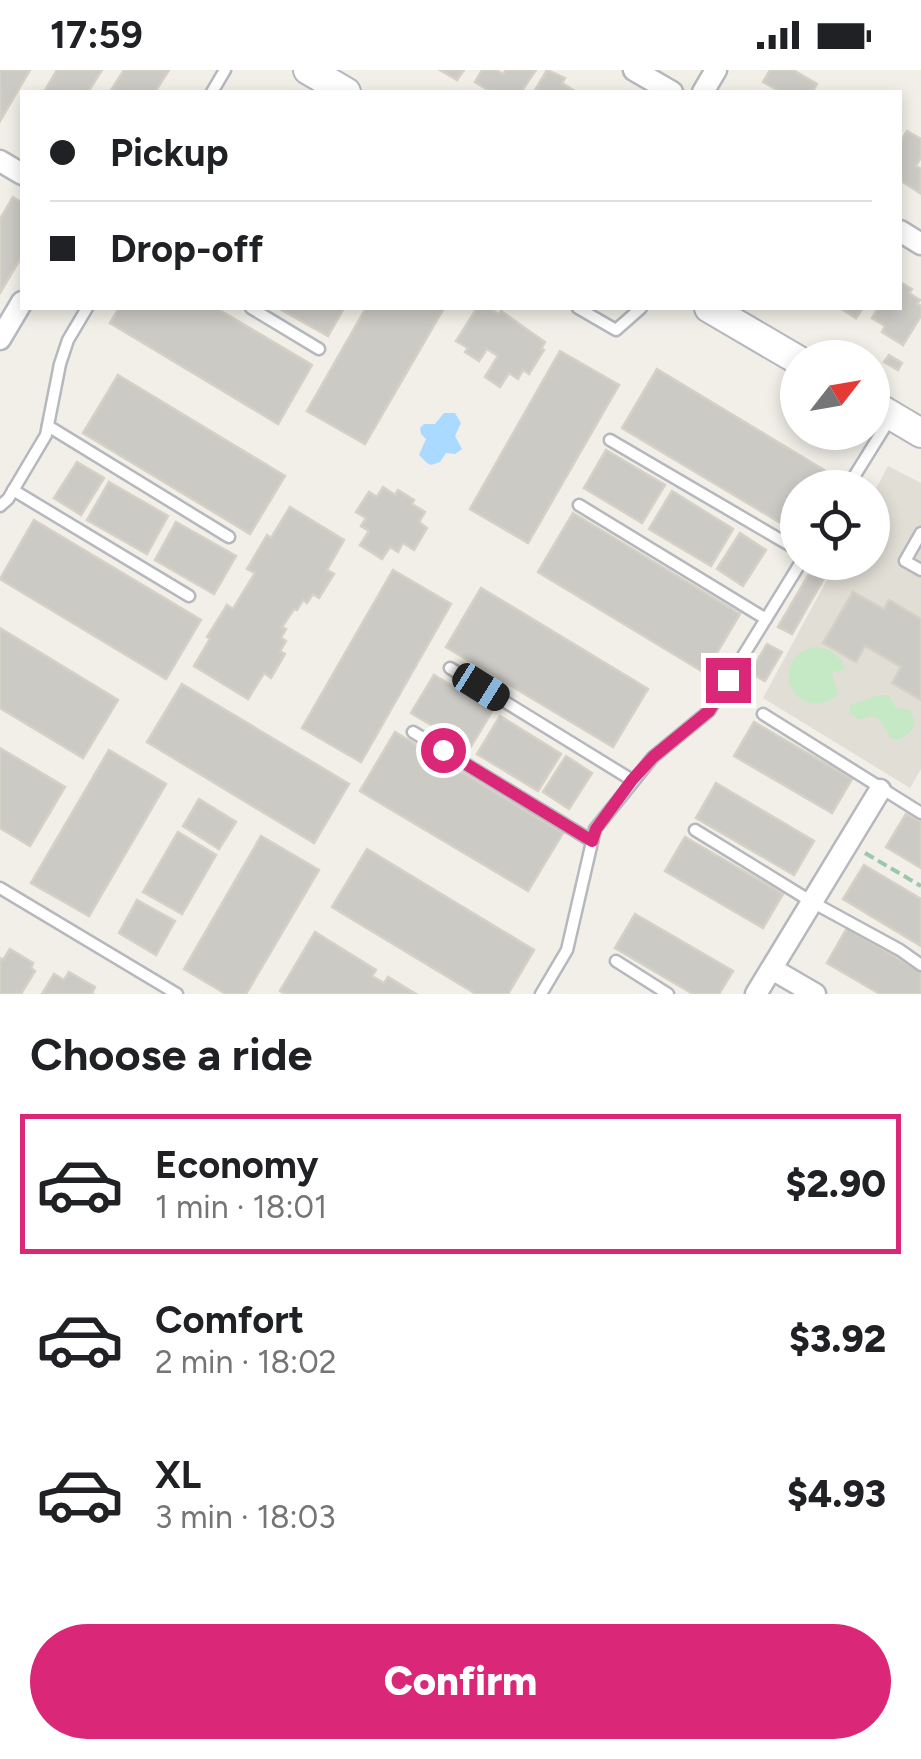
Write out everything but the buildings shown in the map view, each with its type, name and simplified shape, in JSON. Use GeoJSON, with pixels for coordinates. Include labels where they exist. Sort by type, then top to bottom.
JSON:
{"type":"FeatureCollection","features":[{"type":"Feature","properties":{"kind":"street"},"geometry":{"type":"LineString","coordinates":[[308,70],[343,90]]}},
{"type":"Feature","properties":{"kind":"street"},"geometry":{"type":"LineString","coordinates":[[634,70],[669,90]]}},
{"type":"Feature","properties":{"kind":"street"},"geometry":{"type":"LineString","coordinates":[[0,339],[20,305]]}},
{"type":"Feature","properties":{"kind":"street"},"geometry":{"type":"LineString","coordinates":[[712,310],[780,349]]}},
{"type":"Feature","properties":{"kind":"street"},"geometry":{"type":"LineString","coordinates":[[890,415],[921,433]]}},
{"type":"Feature","properties":{"kind":"street"},"geometry":{"type":"LineString","coordinates":[[756,994],[880,790]]}},
{"type":"Feature","properties":{"kind":"street"},"geometry":{"type":"LineString","coordinates":[[772,969],[816,994]]}},
{"type":"Feature","properties":{"kind":"lane"},"geometry":{"type":"LineString","coordinates":[[0,506],[46,435],[60,364],[68,340],[86,310]]}},
{"type":"Feature","properties":{"kind":"lane"},"geometry":{"type":"LineString","coordinates":[[254,310],[319,349]]}},
{"type":"Feature","properties":{"kind":"lane"},"geometry":{"type":"LineString","coordinates":[[581,310],[616,330],[640,310]]}},
{"type":"Feature","properties":{"kind":"lane"},"geometry":{"type":"LineString","coordinates":[[48,426],[229,537]]}},
{"type":"Feature","properties":{"kind":"lane"},"geometry":{"type":"LineString","coordinates":[[610,440],[780,539]]}},
{"type":"Feature","properties":{"kind":"lane"},"geometry":{"type":"LineString","coordinates":[[13,490],[188,596]]}},
{"type":"Feature","properties":{"kind":"lane"},"geometry":{"type":"LineString","coordinates":[[579,506],[766,619]]}},
{"type":"Feature","properties":{"kind":"lane"},"geometry":{"type":"LineString","coordinates":[[921,533],[906,561],[921,570]]}},
{"type":"Feature","properties":{"kind":"lane"},"geometry":{"type":"LineString","coordinates":[[541,994],[567,950],[596,829],[653,757],[709,711],[790,580]]}},
{"type":"Feature","properties":{"kind":"lane"},"geometry":{"type":"LineString","coordinates":[[450,668],[632,780]]}},
{"type":"Feature","properties":{"kind":"lane"},"geometry":{"type":"LineString","coordinates":[[763,714],[921,814]]}},
{"type":"Feature","properties":{"kind":"lane"},"geometry":{"type":"LineString","coordinates":[[414,732],[592,841]]}},
{"type":"Feature","properties":{"kind":"lane"},"geometry":{"type":"LineString","coordinates":[[696,830],[921,964]]}},
{"type":"Feature","properties":{"kind":"lane"},"geometry":{"type":"LineString","coordinates":[[0,888],[177,994]]}},
{"type":"Feature","properties":{"kind":"lane"},"geometry":{"type":"LineString","coordinates":[[616,961],[668,994]]}},
{"type":"Feature","properties":{"kind":"path"},"geometry":{"type":"LineString","coordinates":[[848,843],[921,886]]}},
{"type":"Feature","properties":{"kind":"shaded area"},"geometry":{"type":"Polygon","coordinates":[[[888,466],[921,483],[921,769],[910,788],[763,698],[827,580],[890,580],[890,470],[886,470],[888,466]]]}},
{"type":"Feature","properties":{"kind":"green space"},"geometry":{"type":"Polygon","coordinates":[[[813,647],[833,652],[845,670],[832,672],[838,695],[823,703],[800,698],[789,677],[798,655],[813,647]]]}},
{"type":"Feature","properties":{"kind":"green space"},"geometry":{"type":"Polygon","coordinates":[[[888,695],[896,708],[909,710],[913,715],[913,728],[897,740],[891,738],[878,718],[859,720],[849,712],[850,705],[888,695]]]}},
{"type":"Feature","properties":{"kind":"water"},"geometry":{"type":"Polygon","coordinates":[[[444,413],[455,413],[461,423],[455,436],[462,449],[455,454],[446,453],[440,462],[431,465],[419,455],[426,439],[420,428],[435,424],[444,413]]]}},
{"type":"Feature","properties":{"kind":"route"},"geometry":{"type":"LineString","coordinates":[[443,750],[592,841],[596,829],[632,780],[653,757],[709,711],[728,680]]}}]}
